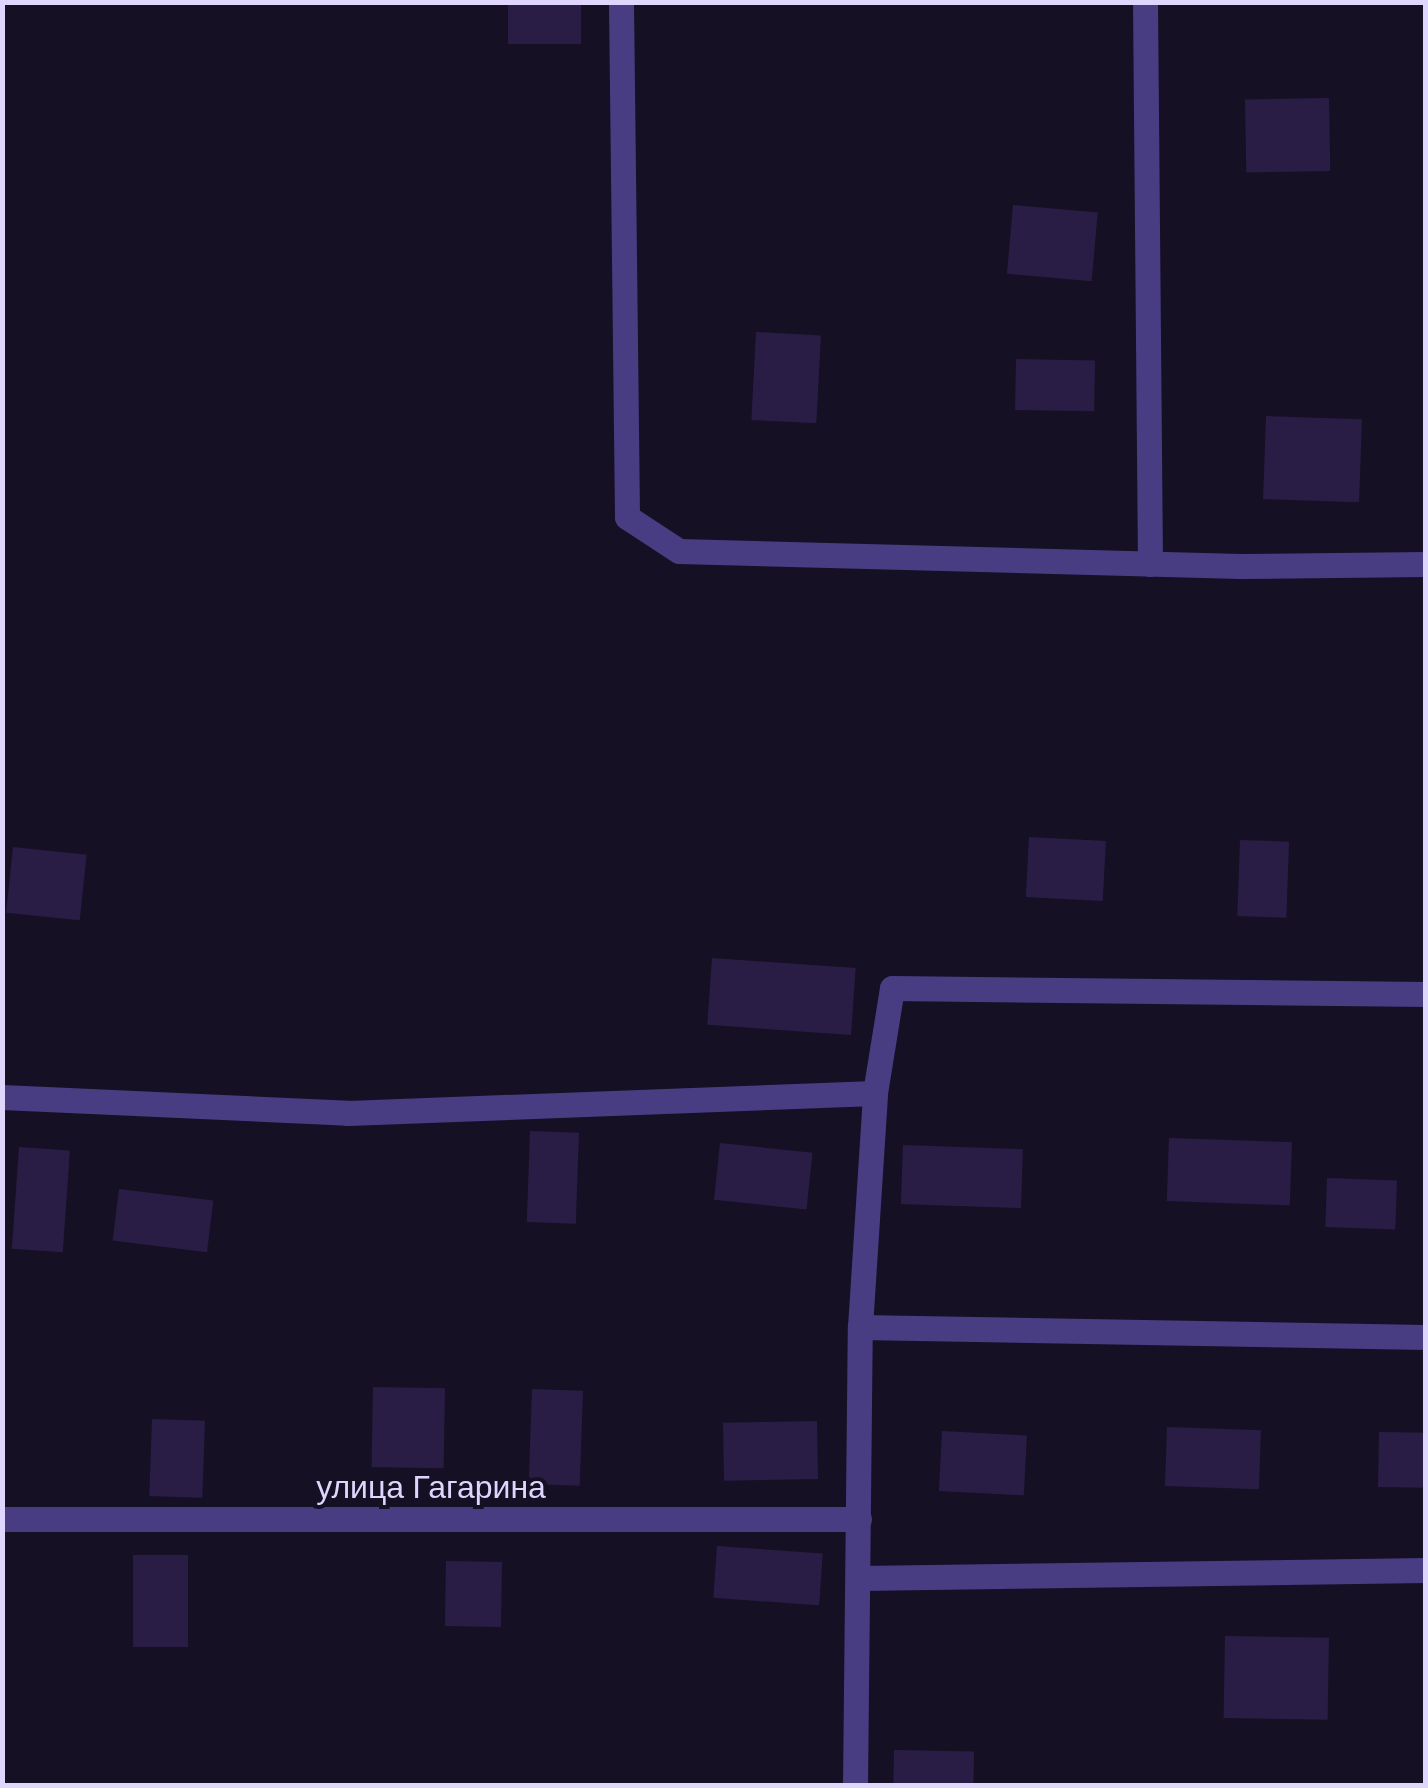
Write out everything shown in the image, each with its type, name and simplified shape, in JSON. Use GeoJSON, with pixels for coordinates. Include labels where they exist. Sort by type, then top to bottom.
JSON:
{"type":"FeatureCollection","features":[{"type":"Feature","properties":{"kind":"street"},"geometry":{"type":"LineString","coordinates":[[621,2],[627,517],[679,552],[1150,564],[1426,564]]}},
{"type":"Feature","properties":{"kind":"street"},"geometry":{"type":"LineString","coordinates":[[1145,2],[1150,564]]}},
{"type":"Feature","properties":{"kind":"street"},"geometry":{"type":"LineString","coordinates":[[855,1786],[860,1327],[875,1093],[892,988],[1426,994]]}},
{"type":"Feature","properties":{"kind":"street"},"geometry":{"type":"LineString","coordinates":[[2,1097],[348,1113],[875,1093]]}},
{"type":"Feature","properties":{"kind":"street"},"geometry":{"type":"LineString","coordinates":[[860,1327],[1426,1337]]}},
{"type":"Feature","properties":{"kind":"street","name":"улица Гагарина"},"geometry":{"type":"LineString","coordinates":[[2,1520],[859,1520]]}},
{"type":"Feature","properties":{"kind":"street"},"geometry":{"type":"LineString","coordinates":[[859,1578],[1426,1570]]}},
{"type":"Feature","properties":{"kind":"building"},"geometry":{"type":"Polygon","coordinates":[[[508,2],[581,2],[581,44],[508,44],[508,2]]]}},
{"type":"Feature","properties":{"kind":"building"},"geometry":{"type":"Polygon","coordinates":[[[1329,98],[1330,171],[1246,172],[1245,99],[1329,98]]]}},
{"type":"Feature","properties":{"kind":"building"},"geometry":{"type":"Polygon","coordinates":[[[1013,205],[1098,212],[1092,281],[1007,274],[1013,205]]]}},
{"type":"Feature","properties":{"kind":"building"},"geometry":{"type":"Polygon","coordinates":[[[756,332],[821,335],[816,423],[751,420],[756,332]]]}},
{"type":"Feature","properties":{"kind":"building"},"geometry":{"type":"Polygon","coordinates":[[[1016,359],[1095,360],[1094,411],[1015,410],[1016,359]]]}},
{"type":"Feature","properties":{"kind":"building"},"geometry":{"type":"Polygon","coordinates":[[[1266,416],[1362,419],[1359,502],[1263,499],[1266,416]]]}},
{"type":"Feature","properties":{"kind":"building"},"geometry":{"type":"Polygon","coordinates":[[[1029,837],[1106,841],[1103,901],[1026,897],[1029,837]]]}},
{"type":"Feature","properties":{"kind":"building"},"geometry":{"type":"Polygon","coordinates":[[[1240,840],[1289,842],[1286,918],[1237,916],[1240,840]]]}},
{"type":"Feature","properties":{"kind":"building"},"geometry":{"type":"Polygon","coordinates":[[[13,847],[87,855],[80,920],[6,913],[13,847]]]}},
{"type":"Feature","properties":{"kind":"building"},"geometry":{"type":"Polygon","coordinates":[[[712,958],[856,968],[851,1035],[707,1025],[712,958]]]}},
{"type":"Feature","properties":{"kind":"building"},"geometry":{"type":"Polygon","coordinates":[[[530,1131],[579,1133],[576,1224],[527,1222],[530,1131]]]}},
{"type":"Feature","properties":{"kind":"building"},"geometry":{"type":"Polygon","coordinates":[[[1169,1138],[1292,1142],[1290,1205],[1167,1201],[1169,1138]]]}},
{"type":"Feature","properties":{"kind":"building"},"geometry":{"type":"Polygon","coordinates":[[[720,1143],[812,1153],[807,1209],[714,1200],[720,1143]]]}},
{"type":"Feature","properties":{"kind":"building"},"geometry":{"type":"Polygon","coordinates":[[[903,1145],[1023,1149],[1021,1208],[901,1204],[903,1145]]]}},
{"type":"Feature","properties":{"kind":"building"},"geometry":{"type":"Polygon","coordinates":[[[19,1147],[70,1151],[63,1252],[12,1249],[19,1147]]]}},
{"type":"Feature","properties":{"kind":"building"},"geometry":{"type":"Polygon","coordinates":[[[1327,1178],[1397,1180],[1395,1229],[1325,1227],[1327,1178]]]}},
{"type":"Feature","properties":{"kind":"building"},"geometry":{"type":"Polygon","coordinates":[[[119,1189],[213,1201],[207,1252],[113,1241],[119,1189]]]}},
{"type":"Feature","properties":{"kind":"building"},"geometry":{"type":"Polygon","coordinates":[[[373,1387],[445,1388],[444,1468],[372,1467],[373,1387]]]}},
{"type":"Feature","properties":{"kind":"building"},"geometry":{"type":"Polygon","coordinates":[[[532,1389],[583,1391],[580,1486],[529,1484],[532,1389]]]}},
{"type":"Feature","properties":{"kind":"building"},"geometry":{"type":"Polygon","coordinates":[[[152,1419],[205,1421],[202,1498],[149,1496],[152,1419]]]}},
{"type":"Feature","properties":{"kind":"building"},"geometry":{"type":"Polygon","coordinates":[[[817,1421],[818,1479],[724,1481],[723,1423],[817,1421]]]}},
{"type":"Feature","properties":{"kind":"building"},"geometry":{"type":"Polygon","coordinates":[[[1167,1427],[1261,1430],[1259,1489],[1165,1486],[1167,1427]]]}},
{"type":"Feature","properties":{"kind":"building"},"geometry":{"type":"Polygon","coordinates":[[[942,1431],[1027,1435],[1024,1495],[939,1491],[942,1431]]]}},
{"type":"Feature","properties":{"kind":"building"},"geometry":{"type":"Polygon","coordinates":[[[1379,1432],[1426,1433],[1425,1488],[1378,1487],[1379,1432]]]}},
{"type":"Feature","properties":{"kind":"building"},"geometry":{"type":"Polygon","coordinates":[[[717,1546],[823,1553],[819,1605],[713,1598],[717,1546]]]}},
{"type":"Feature","properties":{"kind":"building"},"geometry":{"type":"Polygon","coordinates":[[[133,1555],[188,1555],[188,1647],[133,1647],[133,1555]]]}},
{"type":"Feature","properties":{"kind":"building"},"geometry":{"type":"Polygon","coordinates":[[[446,1561],[502,1562],[501,1627],[445,1626],[446,1561]]]}},
{"type":"Feature","properties":{"kind":"building"},"geometry":{"type":"Polygon","coordinates":[[[1225,1636],[1329,1638],[1328,1720],[1224,1718],[1225,1636]]]}},
{"type":"Feature","properties":{"kind":"building"},"geometry":{"type":"Polygon","coordinates":[[[894,1750],[974,1751],[973,1786],[893,1786],[894,1750]]]}}]}
